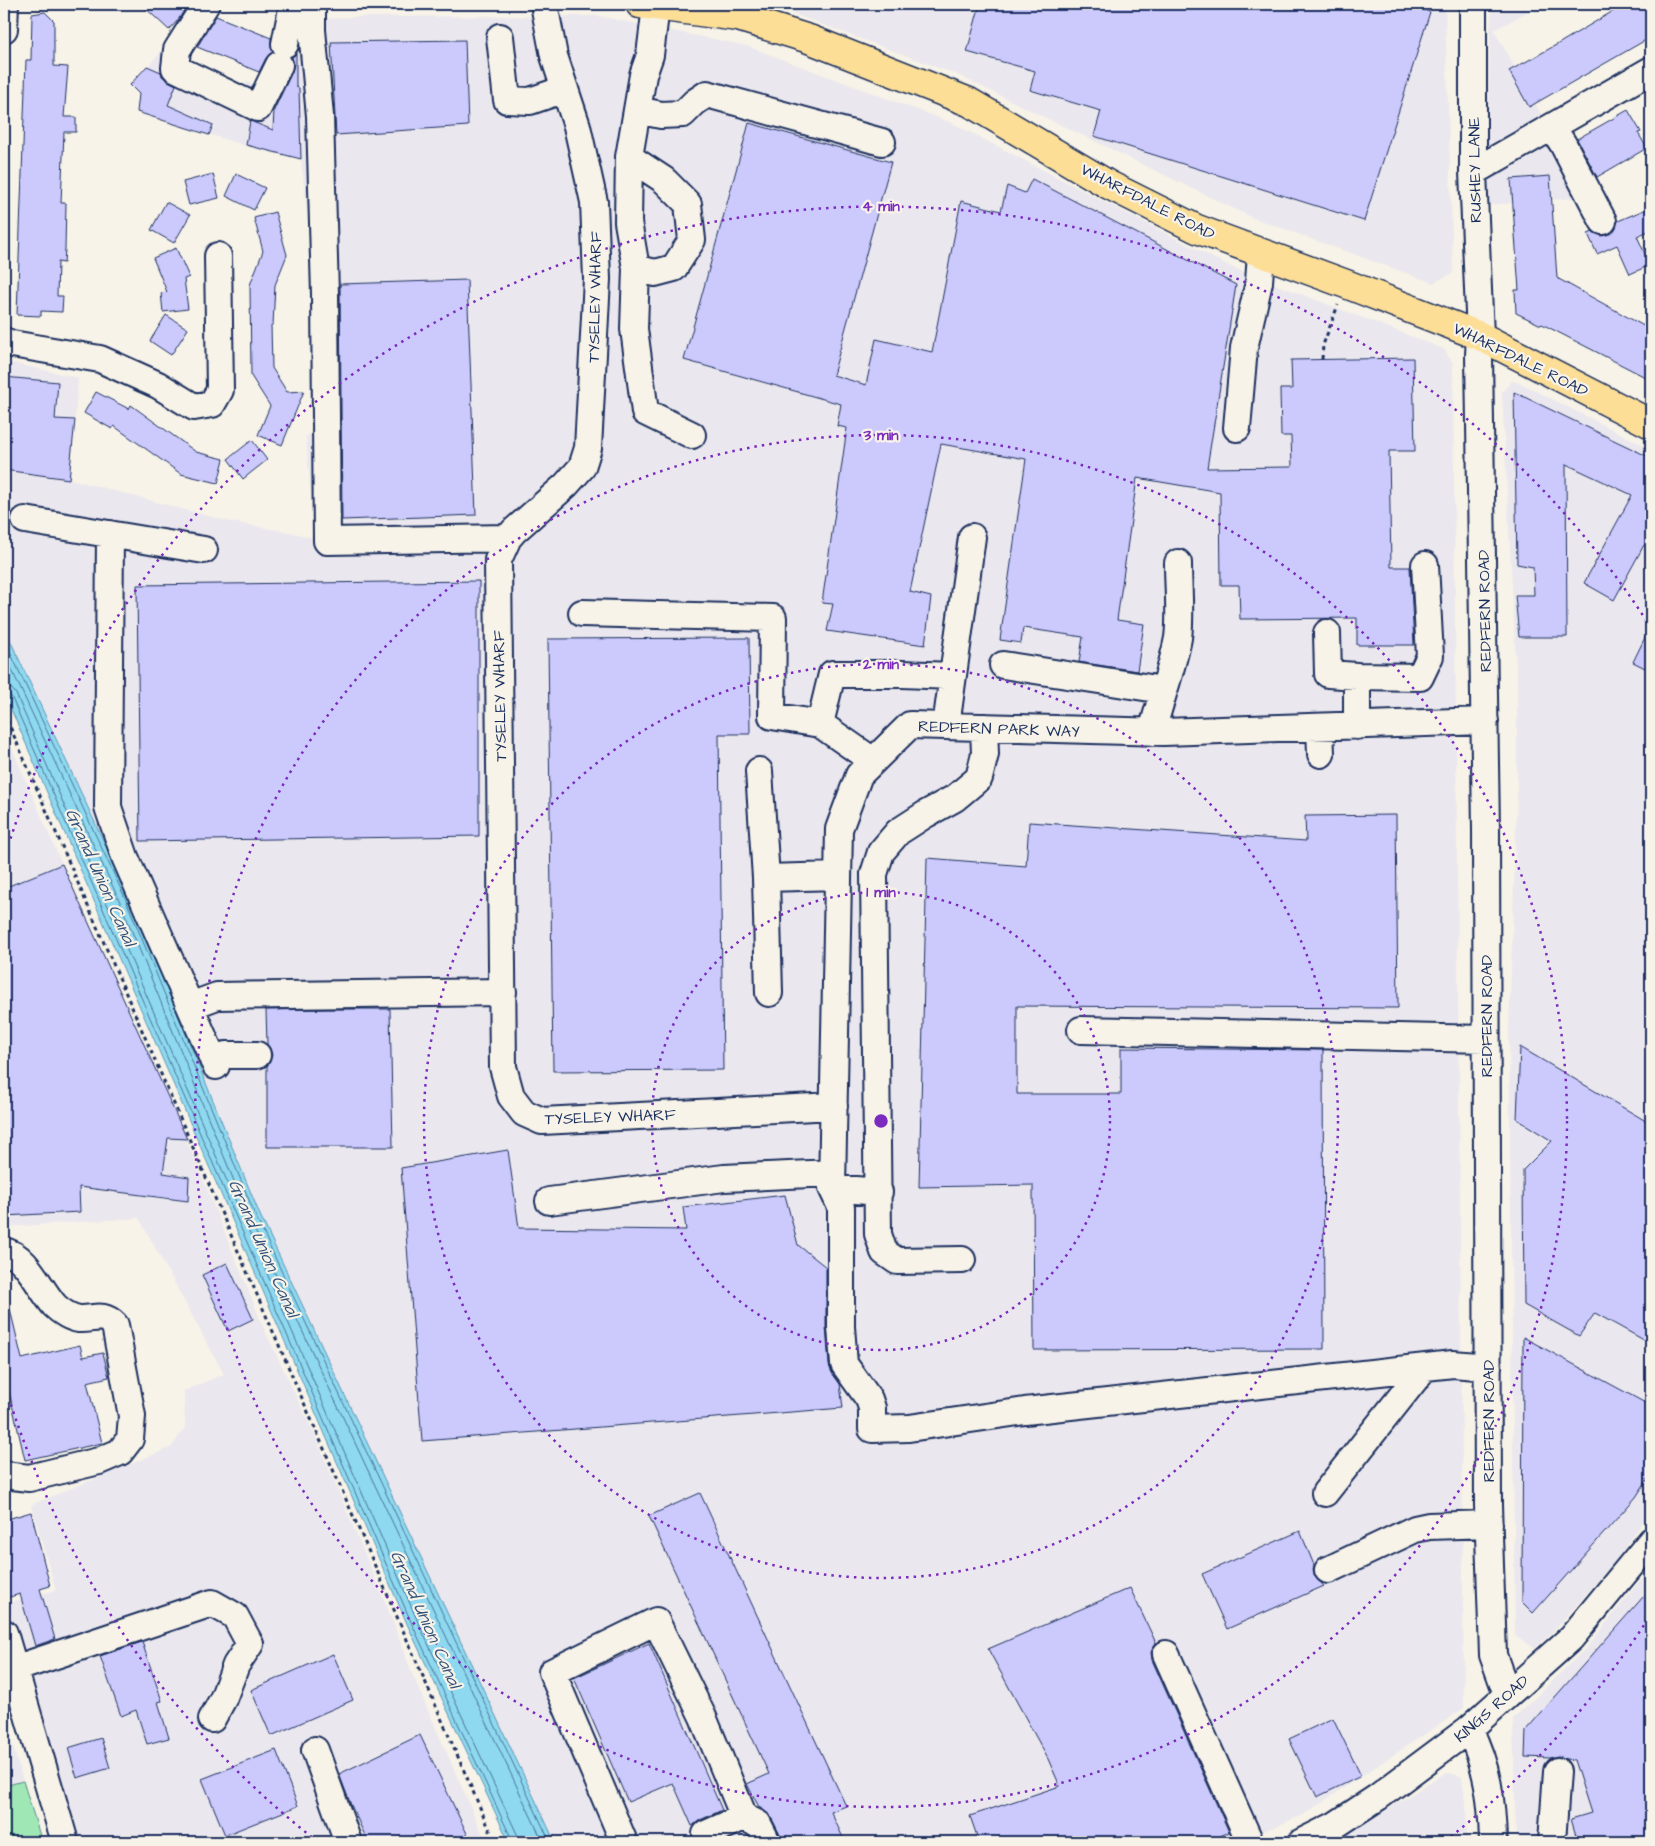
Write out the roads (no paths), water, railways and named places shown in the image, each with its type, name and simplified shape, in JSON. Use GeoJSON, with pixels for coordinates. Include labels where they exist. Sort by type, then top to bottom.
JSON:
{"type":"FeatureCollection","features":[{"type":"Feature","properties":{"kind":"main road","name":"WHARFDALE ROAD"},"geometry":{"type":"LineString","coordinates":[[648,5],[738,17],[809,39],[969,102],[1109,185],[1197,229],[1480,336],[1651,424]]}},
{"type":"Feature","properties":{"kind":"street"},"geometry":{"type":"LineString","coordinates":[[4,29],[5,4]]}},
{"type":"Feature","properties":{"kind":"street"},"geometry":{"type":"LineString","coordinates":[[206,4],[177,50],[175,68],[258,108],[282,54],[293,4]]}},
{"type":"Feature","properties":{"kind":"street"},"geometry":{"type":"LineString","coordinates":[[312,4],[312,30],[320,116],[324,254],[327,541],[508,538]]}},
{"type":"Feature","properties":{"kind":"street","name":"TYSELEY WHARF"},"geometry":{"type":"LineString","coordinates":[[544,4],[554,56],[577,126],[594,202],[597,279],[588,448],[582,467],[566,485],[508,538],[498,560],[503,1068],[511,1096],[524,1113],[542,1121],[834,1106]]}},
{"type":"Feature","properties":{"kind":"street","name":"RUSHEY LANE"},"geometry":{"type":"LineString","coordinates":[[1473,4],[1473,172],[1480,336]]}},
{"type":"Feature","properties":{"kind":"street"},"geometry":{"type":"LineString","coordinates":[[648,5],[650,55],[643,75],[629,157],[628,222],[636,268],[634,329],[645,412],[692,435]]}},
{"type":"Feature","properties":{"kind":"street"},"geometry":{"type":"LineString","coordinates":[[500,37],[507,100],[530,101],[565,89]]}},
{"type":"Feature","properties":{"kind":"street"},"geometry":{"type":"LineString","coordinates":[[1473,172],[1651,70]]}},
{"type":"Feature","properties":{"kind":"street"},"geometry":{"type":"LineString","coordinates":[[637,110],[661,115],[683,114],[707,94],[882,142]]}},
{"type":"Feature","properties":{"kind":"street"},"geometry":{"type":"LineString","coordinates":[[1552,127],[1563,144],[1603,221]]}},
{"type":"Feature","properties":{"kind":"street"},"geometry":{"type":"LineString","coordinates":[[629,157],[664,180],[688,204],[692,240],[674,268],[655,273],[636,268]]}},
{"type":"Feature","properties":{"kind":"street"},"geometry":{"type":"LineString","coordinates":[[1237,428],[1244,348],[1259,282],[1261,253]]}},
{"type":"Feature","properties":{"kind":"street"},"geometry":{"type":"LineString","coordinates":[[4,341],[100,359],[158,385],[194,407],[212,404],[220,390],[218,256]]}},
{"type":"Feature","properties":{"kind":"street","name":"REDFERN ROAD"},"geometry":{"type":"LineString","coordinates":[[1480,336],[1485,721],[1489,1524],[1493,1655],[1507,1694]]}},
{"type":"Feature","properties":{"kind":"street"},"geometry":{"type":"LineString","coordinates":[[25,520],[204,550]]}},
{"type":"Feature","properties":{"kind":"street"},"geometry":{"type":"LineString","coordinates":[[110,534],[108,807],[125,857],[214,1063],[226,1055],[257,1055]]}},
{"type":"Feature","properties":{"kind":"street"},"geometry":{"type":"LineString","coordinates":[[946,726],[972,537]]}},
{"type":"Feature","properties":{"kind":"street"},"geometry":{"type":"LineString","coordinates":[[1152,732],[1163,690],[1170,672],[1178,636],[1178,563]]}},
{"type":"Feature","properties":{"kind":"street"},"geometry":{"type":"LineString","coordinates":[[1327,633],[1328,674],[1420,677],[1430,656],[1425,565]]}},
{"type":"Feature","properties":{"kind":"street"},"geometry":{"type":"LineString","coordinates":[[582,614],[773,618],[772,716],[820,724],[873,761]]}},
{"type":"Feature","properties":{"kind":"street"},"geometry":{"type":"LineString","coordinates":[[1003,665],[1163,690]]}},
{"type":"Feature","properties":{"kind":"street"},"geometry":{"type":"LineString","coordinates":[[820,724],[832,674],[893,673],[952,676]]}},
{"type":"Feature","properties":{"kind":"street"},"geometry":{"type":"LineString","coordinates":[[1357,676],[1357,726]]}},
{"type":"Feature","properties":{"kind":"street","name":"REDFERN PARK WAY"},"geometry":{"type":"LineString","coordinates":[[832,1180],[839,829],[859,775],[910,725],[1152,732],[1485,721]]}},
{"type":"Feature","properties":{"kind":"street"},"geometry":{"type":"LineString","coordinates":[[962,1260],[896,1261],[884,1252],[878,1234],[874,874],[881,852],[898,832],[955,798],[979,778],[985,754],[984,727]]}},
{"type":"Feature","properties":{"kind":"street"},"geometry":{"type":"LineString","coordinates":[[1320,727],[1321,754]]}},
{"type":"Feature","properties":{"kind":"street"},"geometry":{"type":"LineString","coordinates":[[759,771],[766,878],[769,994]]}},
{"type":"Feature","properties":{"kind":"street"},"geometry":{"type":"LineString","coordinates":[[766,878],[838,876]]}},
{"type":"Feature","properties":{"kind":"street"},"geometry":{"type":"LineString","coordinates":[[190,1006],[216,996],[502,992]]}},
{"type":"Feature","properties":{"kind":"street"},"geometry":{"type":"LineString","coordinates":[[1081,1030],[1486,1039]]}},
{"type":"Feature","properties":{"kind":"street"},"geometry":{"type":"LineString","coordinates":[[549,1201],[724,1178],[832,1180],[878,1192]]}},
{"type":"Feature","properties":{"kind":"street"},"geometry":{"type":"LineString","coordinates":[[832,1180],[841,1207],[840,1327],[844,1364],[869,1399],[872,1408],[872,1429],[909,1428],[1035,1410],[1453,1364],[1488,1367]]}},
{"type":"Feature","properties":{"kind":"street"},"geometry":{"type":"LineString","coordinates":[[4,1251],[11,1253],[28,1268],[56,1307],[69,1316],[79,1319],[97,1317],[109,1319],[115,1325],[132,1416],[130,1439],[120,1452],[99,1461],[29,1478],[4,1475]]}},
{"type":"Feature","properties":{"kind":"street"},"geometry":{"type":"LineString","coordinates":[[1325,1493],[1424,1368]]}},
{"type":"Feature","properties":{"kind":"street"},"geometry":{"type":"LineString","coordinates":[[1328,1570],[1415,1529],[1429,1526],[1489,1524]]}},
{"type":"Feature","properties":{"kind":"street","name":"KINGS ROAD"},"geometry":{"type":"LineString","coordinates":[[1302,1842],[1334,1826],[1378,1797],[1469,1728],[1571,1638],[1651,1541]]}},
{"type":"Feature","properties":{"kind":"street"},"geometry":{"type":"LineString","coordinates":[[14,1669],[212,1603],[235,1616],[250,1644],[236,1665],[212,1719]]}},
{"type":"Feature","properties":{"kind":"street"},"geometry":{"type":"LineString","coordinates":[[624,1842],[552,1672],[656,1621],[703,1717],[744,1817],[758,1824],[767,1842]]}},
{"type":"Feature","properties":{"kind":"street"},"geometry":{"type":"LineString","coordinates":[[4,1635],[65,1842]]}},
{"type":"Feature","properties":{"kind":"street"},"geometry":{"type":"LineString","coordinates":[[1166,1654],[1250,1842]]}},
{"type":"Feature","properties":{"kind":"street"},"geometry":{"type":"LineString","coordinates":[[1469,1728],[1487,1775],[1493,1817],[1493,1842]]}},
{"type":"Feature","properties":{"kind":"street"},"geometry":{"type":"LineString","coordinates":[[315,1750],[348,1842]]}},
{"type":"Feature","properties":{"kind":"street"},"geometry":{"type":"LineString","coordinates":[[1552,1842],[1557,1771]]}},
{"type":"Feature","properties":{"kind":"street"},"geometry":{"type":"LineString","coordinates":[[710,1842],[706,1834],[744,1817]]}},
{"type":"Feature","properties":{"kind":"water","name":"Grand Union Canal"},"geometry":{"type":"Polygon","coordinates":[[[4,627],[130,898],[260,1215],[555,1842],[509,1842],[408,1626],[4,693],[4,627]]]}}]}
